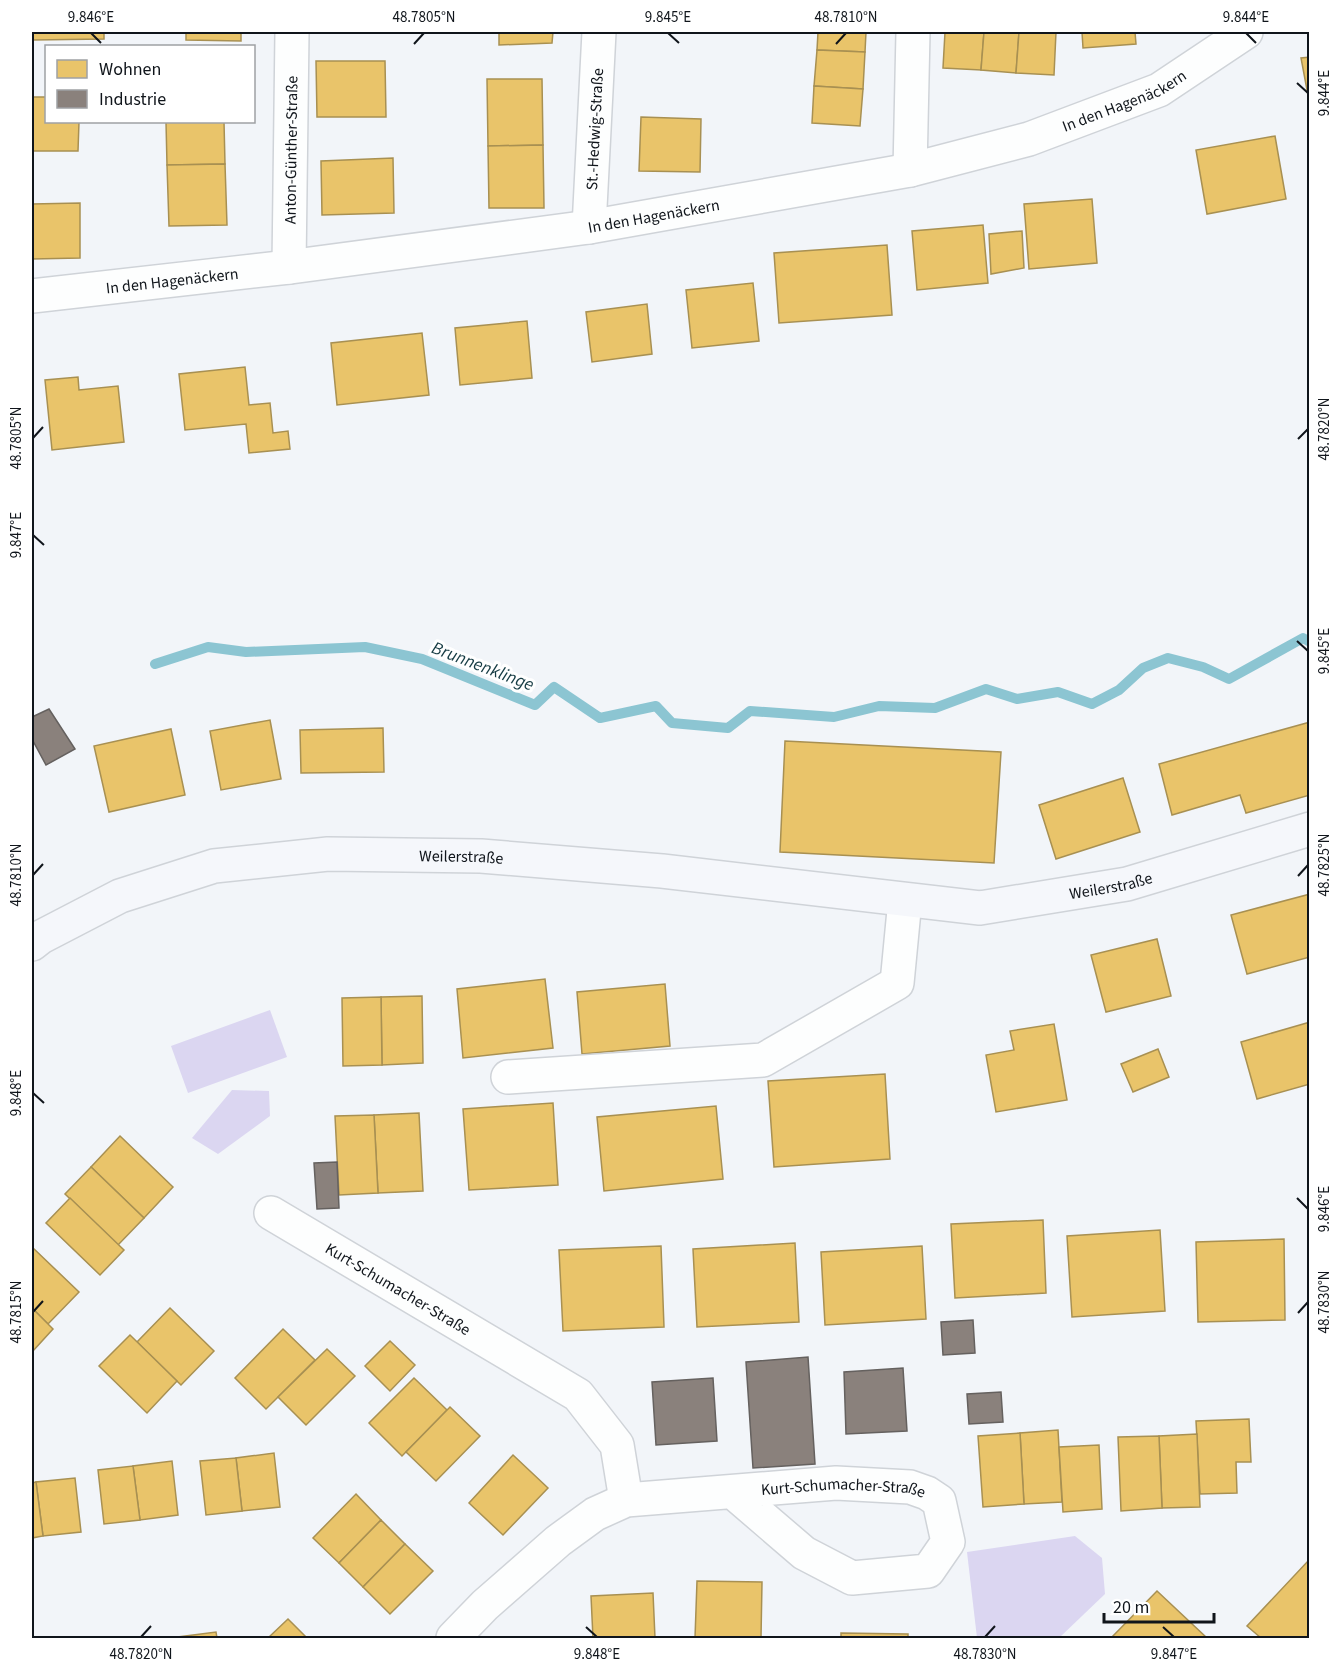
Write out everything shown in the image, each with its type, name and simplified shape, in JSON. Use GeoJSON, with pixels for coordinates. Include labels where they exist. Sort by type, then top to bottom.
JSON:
{"type":"FeatureCollection","features":[{"type":"Feature","properties":{"kind":"main road","name":"Weilerstraße"},"geometry":{"type":"LineString","coordinates":[[32,944],[41,937],[120,896],[214,866],[328,854],[481,856],[662,871],[980,908],[1126,884],[1310,829]]}},
{"type":"Feature","properties":{"kind":"street","name":"Anton-Günther-Straße"},"geometry":{"type":"LineString","coordinates":[[289,267],[292,32]]}},
{"type":"Feature","properties":{"kind":"street","name":"St.-Hedwig-Straße"},"geometry":{"type":"LineString","coordinates":[[589,227],[599,32]]}},
{"type":"Feature","properties":{"kind":"street"},"geometry":{"type":"LineString","coordinates":[[910,170],[913,32]]}},
{"type":"Feature","properties":{"kind":"street","name":"In den Hagenäckern"},"geometry":{"type":"LineString","coordinates":[[32,296],[289,267],[589,227],[910,170],[1029,140],[1159,90],[1246,32]]}},
{"type":"Feature","properties":{"kind":"street"},"geometry":{"type":"LineString","coordinates":[[508,1077],[763,1060],[897,983],[905,900]]}},
{"type":"Feature","properties":{"kind":"street","name":"Kurt-Schumacher-Straße"},"geometry":{"type":"LineString","coordinates":[[271,1214],[578,1395],[617,1445],[626,1500]]}},
{"type":"Feature","properties":{"kind":"street","name":"Kurt-Schumacher-Straße"},"geometry":{"type":"LineString","coordinates":[[453,1638],[485,1605],[558,1541],[595,1514],[626,1500],[836,1483],[910,1487],[927,1493],[939,1501],[948,1542],[927,1571],[852,1578],[804,1553],[734,1492]]}},
{"type":"Feature","properties":{"kind":"shaded area"},"geometry":{"type":"Polygon","coordinates":[[[270,1010],[287,1057],[188,1093],[171,1046],[270,1010]]]}},
{"type":"Feature","properties":{"kind":"shaded area"},"geometry":{"type":"Polygon","coordinates":[[[232,1090],[269,1091],[270,1116],[218,1154],[192,1138],[232,1090]]]}},
{"type":"Feature","properties":{"kind":"shaded area"},"geometry":{"type":"Polygon","coordinates":[[[1075,1536],[1102,1558],[1105,1594],[1059,1638],[977,1638],[967,1552],[1075,1536]]]}},
{"type":"Feature","properties":{"kind":"building: Wohnen"},"geometry":{"type":"Polygon","coordinates":[[[33,32],[104,32],[104,39],[33,40],[33,32]]]}},
{"type":"Feature","properties":{"kind":"building: Wohnen"},"geometry":{"type":"Polygon","coordinates":[[[186,32],[241,32],[241,41],[186,40],[186,32]]]}},
{"type":"Feature","properties":{"kind":"building: Wohnen"},"geometry":{"type":"Polygon","coordinates":[[[499,32],[553,32],[552,43],[499,45],[499,32]]]}},
{"type":"Feature","properties":{"kind":"building: Wohnen"},"geometry":{"type":"Polygon","coordinates":[[[818,32],[866,32],[865,52],[817,50],[818,32]]]}},
{"type":"Feature","properties":{"kind":"building: Wohnen"},"geometry":{"type":"Polygon","coordinates":[[[945,32],[984,32],[981,70],[943,68],[945,32]]]}},
{"type":"Feature","properties":{"kind":"building: Wohnen"},"geometry":{"type":"Polygon","coordinates":[[[984,32],[1019,32],[1016,73],[981,70],[984,32]]]}},
{"type":"Feature","properties":{"kind":"building: Wohnen"},"geometry":{"type":"Polygon","coordinates":[[[1019,32],[1056,32],[1054,75],[1016,73],[1019,32]]]}},
{"type":"Feature","properties":{"kind":"building: Wohnen"},"geometry":{"type":"Polygon","coordinates":[[[1082,32],[1135,32],[1136,44],[1083,48],[1082,32]]]}},
{"type":"Feature","properties":{"kind":"building: Wohnen"},"geometry":{"type":"Polygon","coordinates":[[[817,50],[865,52],[863,89],[814,86],[817,50]]]}},
{"type":"Feature","properties":{"kind":"building: Wohnen"},"geometry":{"type":"Polygon","coordinates":[[[1310,57],[1310,106],[1301,58],[1310,57]]]}},
{"type":"Feature","properties":{"kind":"building: Wohnen"},"geometry":{"type":"Polygon","coordinates":[[[316,61],[385,61],[386,117],[317,117],[316,61]]]}},
{"type":"Feature","properties":{"kind":"building: Wohnen"},"geometry":{"type":"Polygon","coordinates":[[[487,79],[542,79],[543,145],[488,146],[487,79]]]}},
{"type":"Feature","properties":{"kind":"building: Wohnen"},"geometry":{"type":"Polygon","coordinates":[[[814,86],[863,89],[860,126],[812,123],[814,86]]]}},
{"type":"Feature","properties":{"kind":"building: Wohnen"},"geometry":{"type":"Polygon","coordinates":[[[32,97],[45,97],[45,123],[79,123],[78,151],[32,151],[32,97]]]}},
{"type":"Feature","properties":{"kind":"building: Wohnen"},"geometry":{"type":"Polygon","coordinates":[[[641,117],[701,119],[700,172],[639,171],[641,117]]]}},
{"type":"Feature","properties":{"kind":"building: Wohnen"},"geometry":{"type":"Polygon","coordinates":[[[166,123],[224,123],[225,164],[167,165],[166,123]]]}},
{"type":"Feature","properties":{"kind":"building: Wohnen"},"geometry":{"type":"Polygon","coordinates":[[[1275,136],[1286,199],[1207,214],[1196,150],[1275,136]]]}},
{"type":"Feature","properties":{"kind":"building: Wohnen"},"geometry":{"type":"Polygon","coordinates":[[[543,145],[544,208],[489,208],[488,146],[543,145]]]}},
{"type":"Feature","properties":{"kind":"building: Wohnen"},"geometry":{"type":"Polygon","coordinates":[[[393,158],[394,213],[322,215],[321,161],[393,158]]]}},
{"type":"Feature","properties":{"kind":"building: Wohnen"},"geometry":{"type":"Polygon","coordinates":[[[225,164],[227,225],[169,226],[167,165],[225,164]]]}},
{"type":"Feature","properties":{"kind":"building: Wohnen"},"geometry":{"type":"Polygon","coordinates":[[[1092,199],[1097,263],[1029,269],[1024,204],[1092,199]]]}},
{"type":"Feature","properties":{"kind":"building: Wohnen"},"geometry":{"type":"Polygon","coordinates":[[[80,203],[80,258],[32,259],[32,204],[80,203]]]}},
{"type":"Feature","properties":{"kind":"building: Wohnen"},"geometry":{"type":"Polygon","coordinates":[[[983,225],[988,283],[917,290],[912,231],[983,225]]]}},
{"type":"Feature","properties":{"kind":"building: Wohnen"},"geometry":{"type":"Polygon","coordinates":[[[1022,231],[1024,268],[991,274],[989,234],[1022,231]]]}},
{"type":"Feature","properties":{"kind":"building: Wohnen"},"geometry":{"type":"Polygon","coordinates":[[[887,245],[892,315],[779,323],[774,253],[887,245]]]}},
{"type":"Feature","properties":{"kind":"building: Wohnen"},"geometry":{"type":"Polygon","coordinates":[[[753,283],[759,341],[692,348],[686,290],[753,283]]]}},
{"type":"Feature","properties":{"kind":"building: Wohnen"},"geometry":{"type":"Polygon","coordinates":[[[647,304],[652,354],[592,362],[586,312],[647,304]]]}},
{"type":"Feature","properties":{"kind":"building: Wohnen"},"geometry":{"type":"Polygon","coordinates":[[[527,321],[532,378],[460,385],[455,328],[527,321]]]}},
{"type":"Feature","properties":{"kind":"building: Wohnen"},"geometry":{"type":"Polygon","coordinates":[[[422,333],[429,395],[337,405],[331,343],[422,333]]]}},
{"type":"Feature","properties":{"kind":"building: Wohnen"},"geometry":{"type":"Polygon","coordinates":[[[245,367],[249,405],[270,403],[273,433],[288,431],[290,449],[249,453],[246,424],[185,430],[179,374],[245,367]]]}},
{"type":"Feature","properties":{"kind":"building: Wohnen"},"geometry":{"type":"Polygon","coordinates":[[[78,377],[79,390],[118,386],[124,442],[52,450],[45,380],[78,377]]]}},
{"type":"Feature","properties":{"kind":"building: Wohnen"},"geometry":{"type":"Polygon","coordinates":[[[270,720],[281,779],[221,790],[210,731],[270,720]]]}},
{"type":"Feature","properties":{"kind":"building: Wohnen"},"geometry":{"type":"Polygon","coordinates":[[[1310,722],[1310,795],[1246,813],[1240,795],[1172,815],[1159,764],[1310,722]]]}},
{"type":"Feature","properties":{"kind":"building: Wohnen"},"geometry":{"type":"Polygon","coordinates":[[[383,728],[384,772],[301,773],[300,730],[383,728]]]}},
{"type":"Feature","properties":{"kind":"building: Wohnen"},"geometry":{"type":"Polygon","coordinates":[[[171,729],[185,795],[109,812],[94,746],[171,729]]]}},
{"type":"Feature","properties":{"kind":"building: Wohnen"},"geometry":{"type":"Polygon","coordinates":[[[785,741],[1001,752],[994,863],[780,852],[785,741]]]}},
{"type":"Feature","properties":{"kind":"building: Wohnen"},"geometry":{"type":"Polygon","coordinates":[[[1123,778],[1140,832],[1056,859],[1039,805],[1123,778]]]}},
{"type":"Feature","properties":{"kind":"building: Wohnen"},"geometry":{"type":"Polygon","coordinates":[[[1310,894],[1310,957],[1247,974],[1231,915],[1310,894]]]}},
{"type":"Feature","properties":{"kind":"building: Wohnen"},"geometry":{"type":"Polygon","coordinates":[[[1157,939],[1171,996],[1106,1012],[1091,955],[1157,939]]]}},
{"type":"Feature","properties":{"kind":"building: Wohnen"},"geometry":{"type":"Polygon","coordinates":[[[545,979],[553,1048],[463,1058],[457,989],[545,979]]]}},
{"type":"Feature","properties":{"kind":"building: Wohnen"},"geometry":{"type":"Polygon","coordinates":[[[665,984],[670,1046],[582,1054],[577,992],[665,984]]]}},
{"type":"Feature","properties":{"kind":"building: Wohnen"},"geometry":{"type":"Polygon","coordinates":[[[422,996],[423,1063],[382,1065],[381,997],[422,996]]]}},
{"type":"Feature","properties":{"kind":"building: Wohnen"},"geometry":{"type":"Polygon","coordinates":[[[381,997],[382,1065],[343,1066],[342,998],[381,997]]]}},
{"type":"Feature","properties":{"kind":"building: Wohnen"},"geometry":{"type":"Polygon","coordinates":[[[1310,1022],[1310,1084],[1257,1099],[1241,1042],[1310,1022]]]}},
{"type":"Feature","properties":{"kind":"building: Wohnen"},"geometry":{"type":"Polygon","coordinates":[[[1054,1024],[1067,1100],[996,1112],[986,1055],[1014,1050],[1010,1031],[1054,1024]]]}},
{"type":"Feature","properties":{"kind":"building: Wohnen"},"geometry":{"type":"Polygon","coordinates":[[[1158,1049],[1169,1077],[1133,1092],[1121,1064],[1158,1049]]]}},
{"type":"Feature","properties":{"kind":"building: Wohnen"},"geometry":{"type":"Polygon","coordinates":[[[885,1074],[890,1159],[774,1167],[768,1081],[885,1074]]]}},
{"type":"Feature","properties":{"kind":"building: Wohnen"},"geometry":{"type":"Polygon","coordinates":[[[553,1103],[558,1185],[469,1190],[463,1109],[553,1103]]]}},
{"type":"Feature","properties":{"kind":"building: Wohnen"},"geometry":{"type":"Polygon","coordinates":[[[716,1106],[723,1179],[604,1191],[597,1117],[716,1106]]]}},
{"type":"Feature","properties":{"kind":"building: Wohnen"},"geometry":{"type":"Polygon","coordinates":[[[419,1113],[423,1191],[378,1193],[374,1115],[419,1113]]]}},
{"type":"Feature","properties":{"kind":"building: Wohnen"},"geometry":{"type":"Polygon","coordinates":[[[374,1115],[378,1193],[339,1195],[335,1116],[374,1115]]]}},
{"type":"Feature","properties":{"kind":"building: Wohnen"},"geometry":{"type":"Polygon","coordinates":[[[120,1136],[173,1187],[144,1218],[91,1167],[120,1136]]]}},
{"type":"Feature","properties":{"kind":"building: Wohnen"},"geometry":{"type":"Polygon","coordinates":[[[91,1167],[144,1218],[118,1245],[65,1194],[91,1167]]]}},
{"type":"Feature","properties":{"kind":"building: Wohnen"},"geometry":{"type":"Polygon","coordinates":[[[70,1198],[124,1250],[100,1275],[46,1223],[70,1198]]]}},
{"type":"Feature","properties":{"kind":"building: Wohnen"},"geometry":{"type":"Polygon","coordinates":[[[1043,1220],[1046,1293],[955,1298],[951,1224],[1043,1220]]]}},
{"type":"Feature","properties":{"kind":"building: Wohnen"},"geometry":{"type":"Polygon","coordinates":[[[1160,1230],[1165,1311],[1072,1317],[1067,1236],[1160,1230]]]}},
{"type":"Feature","properties":{"kind":"building: Wohnen"},"geometry":{"type":"Polygon","coordinates":[[[1284,1239],[1285,1320],[1198,1322],[1196,1242],[1284,1239]]]}},
{"type":"Feature","properties":{"kind":"building: Wohnen"},"geometry":{"type":"Polygon","coordinates":[[[795,1243],[799,1322],[697,1327],[693,1249],[795,1243]]]}},
{"type":"Feature","properties":{"kind":"building: Wohnen"},"geometry":{"type":"Polygon","coordinates":[[[661,1246],[664,1327],[563,1331],[559,1250],[661,1246]]]}},
{"type":"Feature","properties":{"kind":"building: Wohnen"},"geometry":{"type":"Polygon","coordinates":[[[922,1246],[926,1319],[825,1325],[821,1252],[922,1246]]]}},
{"type":"Feature","properties":{"kind":"building: Wohnen"},"geometry":{"type":"Polygon","coordinates":[[[32,1247],[79,1292],[48,1324],[32,1308],[32,1247]]]}},
{"type":"Feature","properties":{"kind":"building: Wohnen"},"geometry":{"type":"Polygon","coordinates":[[[32,1308],[53,1329],[32,1352],[32,1308]]]}},
{"type":"Feature","properties":{"kind":"building: Wohnen"},"geometry":{"type":"Polygon","coordinates":[[[170,1308],[214,1351],[181,1385],[137,1342],[170,1308]]]}},
{"type":"Feature","properties":{"kind":"building: Wohnen"},"geometry":{"type":"Polygon","coordinates":[[[283,1329],[315,1360],[266,1409],[235,1378],[283,1329]]]}},
{"type":"Feature","properties":{"kind":"building: Wohnen"},"geometry":{"type":"Polygon","coordinates":[[[130,1335],[177,1381],[147,1413],[99,1366],[130,1335]]]}},
{"type":"Feature","properties":{"kind":"building: Wohnen"},"geometry":{"type":"Polygon","coordinates":[[[390,1341],[415,1365],[390,1391],[365,1366],[390,1341]]]}},
{"type":"Feature","properties":{"kind":"building: Wohnen"},"geometry":{"type":"Polygon","coordinates":[[[327,1349],[355,1376],[306,1425],[278,1397],[327,1349]]]}},
{"type":"Feature","properties":{"kind":"building: Wohnen"},"geometry":{"type":"Polygon","coordinates":[[[414,1378],[447,1410],[402,1456],[369,1423],[414,1378]]]}},
{"type":"Feature","properties":{"kind":"building: Wohnen"},"geometry":{"type":"Polygon","coordinates":[[[450,1407],[480,1436],[436,1481],[406,1452],[450,1407]]]}},
{"type":"Feature","properties":{"kind":"building: Wohnen"},"geometry":{"type":"Polygon","coordinates":[[[1249,1419],[1251,1462],[1236,1462],[1237,1493],[1200,1494],[1196,1421],[1249,1419]]]}},
{"type":"Feature","properties":{"kind":"building: Wohnen"},"geometry":{"type":"Polygon","coordinates":[[[1058,1430],[1062,1502],[1024,1504],[1020,1433],[1058,1430]]]}},
{"type":"Feature","properties":{"kind":"building: Wohnen"},"geometry":{"type":"Polygon","coordinates":[[[1020,1433],[1024,1504],[983,1507],[978,1436],[1020,1433]]]}},
{"type":"Feature","properties":{"kind":"building: Wohnen"},"geometry":{"type":"Polygon","coordinates":[[[1197,1434],[1200,1507],[1162,1508],[1159,1436],[1197,1434]]]}},
{"type":"Feature","properties":{"kind":"building: Wohnen"},"geometry":{"type":"Polygon","coordinates":[[[1159,1436],[1162,1508],[1121,1511],[1118,1437],[1159,1436]]]}},
{"type":"Feature","properties":{"kind":"building: Wohnen"},"geometry":{"type":"Polygon","coordinates":[[[1099,1445],[1102,1509],[1063,1512],[1059,1447],[1099,1445]]]}},
{"type":"Feature","properties":{"kind":"building: Wohnen"},"geometry":{"type":"Polygon","coordinates":[[[274,1453],[280,1507],[242,1511],[236,1458],[274,1453]]]}},
{"type":"Feature","properties":{"kind":"building: Wohnen"},"geometry":{"type":"Polygon","coordinates":[[[513,1455],[548,1488],[503,1535],[469,1503],[513,1455]]]}},
{"type":"Feature","properties":{"kind":"building: Wohnen"},"geometry":{"type":"Polygon","coordinates":[[[236,1458],[242,1511],[206,1515],[200,1461],[236,1458]]]}},
{"type":"Feature","properties":{"kind":"building: Wohnen"},"geometry":{"type":"Polygon","coordinates":[[[172,1461],[178,1515],[140,1520],[133,1466],[172,1461]]]}},
{"type":"Feature","properties":{"kind":"building: Wohnen"},"geometry":{"type":"Polygon","coordinates":[[[133,1466],[140,1520],[104,1524],[98,1470],[133,1466]]]}},
{"type":"Feature","properties":{"kind":"building: Wohnen"},"geometry":{"type":"Polygon","coordinates":[[[75,1478],[81,1532],[43,1536],[36,1482],[75,1478]]]}},
{"type":"Feature","properties":{"kind":"building: Wohnen"},"geometry":{"type":"Polygon","coordinates":[[[36,1482],[43,1536],[32,1538],[32,1483],[36,1482]]]}},
{"type":"Feature","properties":{"kind":"building: Wohnen"},"geometry":{"type":"Polygon","coordinates":[[[356,1494],[381,1520],[339,1563],[313,1538],[356,1494]]]}},
{"type":"Feature","properties":{"kind":"building: Wohnen"},"geometry":{"type":"Polygon","coordinates":[[[381,1520],[405,1544],[363,1587],[339,1563],[381,1520]]]}},
{"type":"Feature","properties":{"kind":"building: Wohnen"},"geometry":{"type":"Polygon","coordinates":[[[405,1544],[433,1571],[390,1614],[363,1587],[405,1544]]]}},
{"type":"Feature","properties":{"kind":"building: Wohnen"},"geometry":{"type":"Polygon","coordinates":[[[1308,1561],[1310,1638],[1261,1638],[1247,1626],[1308,1561]]]}},
{"type":"Feature","properties":{"kind":"building: Wohnen"},"geometry":{"type":"Polygon","coordinates":[[[697,1581],[762,1582],[761,1638],[695,1638],[697,1581]]]}},
{"type":"Feature","properties":{"kind":"building: Wohnen"},"geometry":{"type":"Polygon","coordinates":[[[1157,1591],[1207,1638],[1111,1638],[1157,1591]]]}},
{"type":"Feature","properties":{"kind":"building: Wohnen"},"geometry":{"type":"Polygon","coordinates":[[[653,1593],[655,1638],[593,1638],[591,1596],[653,1593]]]}},
{"type":"Feature","properties":{"kind":"building: Wohnen"},"geometry":{"type":"Polygon","coordinates":[[[288,1619],[307,1638],[268,1638],[288,1619]]]}},
{"type":"Feature","properties":{"kind":"building: Wohnen"},"geometry":{"type":"Polygon","coordinates":[[[216,1632],[217,1638],[178,1638],[178,1637],[216,1632]]]}},
{"type":"Feature","properties":{"kind":"building: Wohnen"},"geometry":{"type":"Polygon","coordinates":[[[841,1633],[908,1634],[908,1638],[841,1638],[841,1633]]]}},
{"type":"Feature","properties":{"kind":"building: Industrie"},"geometry":{"type":"Polygon","coordinates":[[[49,709],[75,749],[46,765],[32,739],[32,717],[49,709]]]}},
{"type":"Feature","properties":{"kind":"building: Industrie"},"geometry":{"type":"Polygon","coordinates":[[[337,1162],[339,1208],[317,1209],[314,1163],[337,1162]]]}},
{"type":"Feature","properties":{"kind":"building: Industrie"},"geometry":{"type":"Polygon","coordinates":[[[973,1320],[975,1353],[943,1355],[941,1322],[973,1320]]]}},
{"type":"Feature","properties":{"kind":"building: Industrie"},"geometry":{"type":"Polygon","coordinates":[[[808,1357],[815,1464],[753,1468],[746,1362],[808,1357]]]}},
{"type":"Feature","properties":{"kind":"building: Industrie"},"geometry":{"type":"Polygon","coordinates":[[[903,1368],[907,1431],[846,1434],[844,1372],[903,1368]]]}},
{"type":"Feature","properties":{"kind":"building: Industrie"},"geometry":{"type":"Polygon","coordinates":[[[713,1378],[717,1441],[656,1445],[652,1382],[713,1378]]]}},
{"type":"Feature","properties":{"kind":"building: Industrie"},"geometry":{"type":"Polygon","coordinates":[[[1001,1392],[1003,1422],[969,1424],[967,1394],[1001,1392]]]}},
{"type":"Feature","properties":{"kind":"waterway","name":"Brunnenklinge"},"geometry":{"type":"LineString","coordinates":[[155,664],[208,647],[246,652],[365,647],[422,659],[535,705],[554,687],[600,718],[656,706],[672,723],[728,728],[750,711],[834,717],[879,706],[935,708],[986,689],[1017,699],[1058,692],[1092,704],[1119,690],[1143,668],[1168,658],[1203,667],[1229,679],[1303,638],[1310,642]]}}]}
